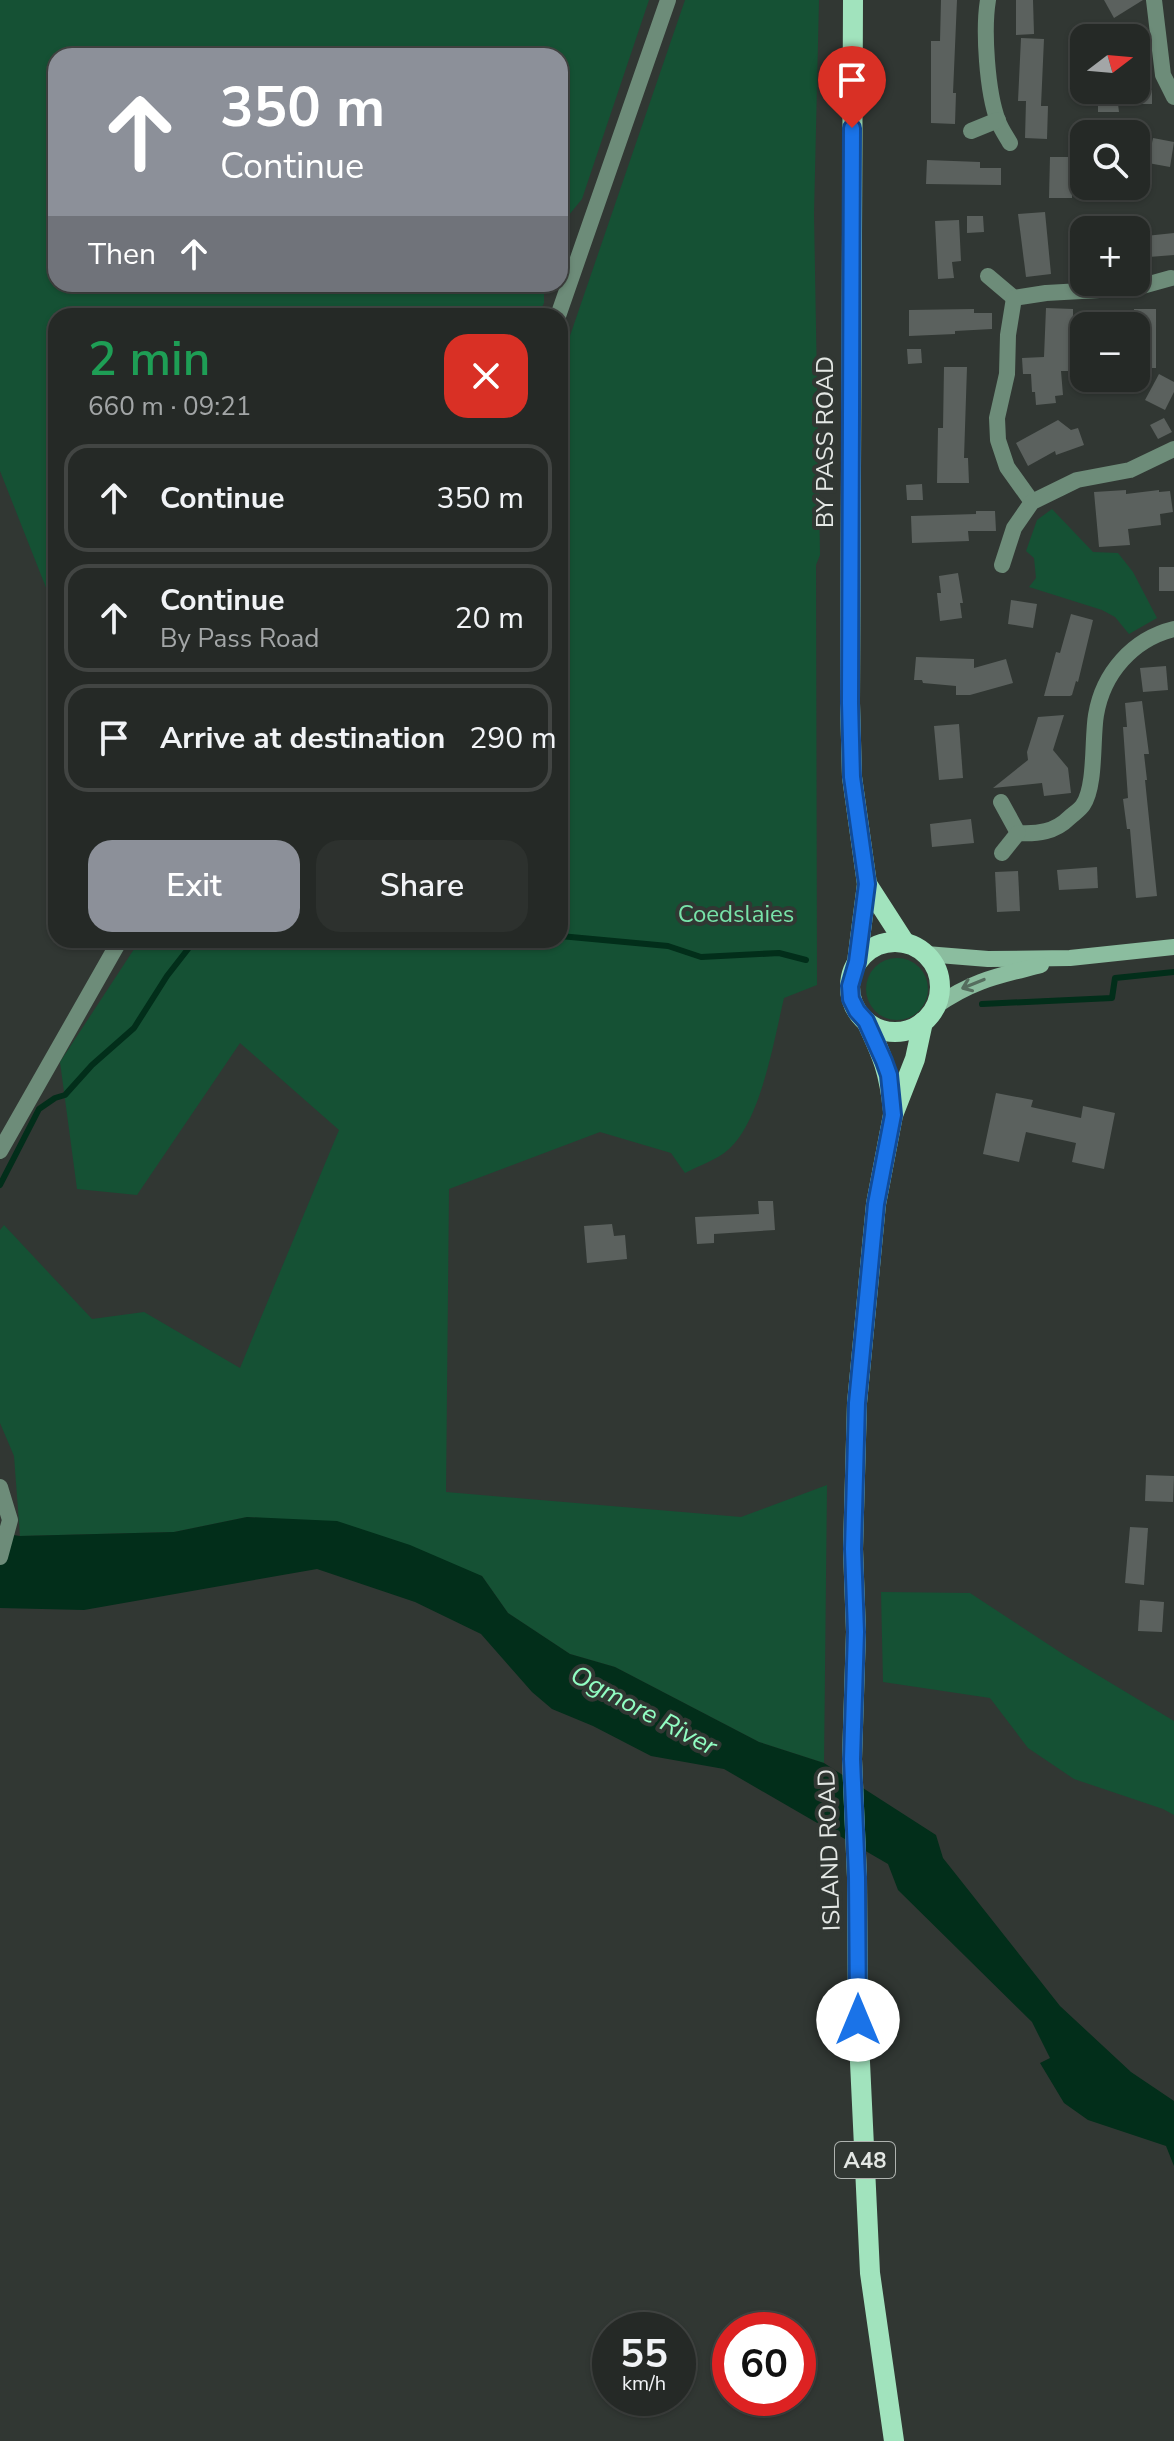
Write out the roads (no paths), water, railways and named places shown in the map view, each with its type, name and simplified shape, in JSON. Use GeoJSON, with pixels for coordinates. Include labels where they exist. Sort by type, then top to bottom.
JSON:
{"type":"FeatureCollection","features":[{"type":"Feature","properties":{"kind":"main road","name":"BY PASS ROAD"},"geometry":{"type":"LineString","coordinates":[[853,0],[850,703],[852,777],[867,884],[857,962]]}},
{"type":"Feature","properties":{"kind":"main road","name":"BY PASS ROAD"},"geometry":{"type":"LineString","coordinates":[[867,884],[905,943]]}},
{"type":"Feature","properties":{"kind":"main road"},"geometry":{"type":"LineString","coordinates":[[1070,958],[981,980],[960,989],[913,1029],[901,1032],[876,1028],[857,1011],[851,999],[850,986],[857,962],[868,951],[892,942],[905,943],[926,954],[988,959],[1070,958],[1174,947]]}},
{"type":"Feature","properties":{"kind":"main road"},"geometry":{"type":"LineString","coordinates":[[926,954],[933,963],[940,984],[930,1014]]}},
{"type":"Feature","properties":{"kind":"main road","name":"ISLAND ROAD"},"geometry":{"type":"LineString","coordinates":[[894,2441],[870,2273],[858,2020],[852,1759],[856,1632],[853,1549],[857,1403],[876,1204],[893,1115],[930,1014]]}},
{"type":"Feature","properties":{"kind":"main road","name":"ISLAND ROAD"},"geometry":{"type":"LineString","coordinates":[[866,1021],[889,1075],[893,1115]]}},
{"type":"Feature","properties":{"kind":"street"},"geometry":{"type":"LineString","coordinates":[[568,287],[668,0]]}},
{"type":"Feature","properties":{"kind":"street"},"geometry":{"type":"LineString","coordinates":[[988,0],[990,92],[998,120],[1010,143]]}},
{"type":"Feature","properties":{"kind":"street"},"geometry":{"type":"LineString","coordinates":[[1154,0],[1163,75],[1174,97]]}},
{"type":"Feature","properties":{"kind":"street"},"geometry":{"type":"LineString","coordinates":[[971,131],[998,120]]}},
{"type":"Feature","properties":{"kind":"street"},"geometry":{"type":"LineString","coordinates":[[988,276],[1014,298],[1135,288],[1171,278]]}},
{"type":"Feature","properties":{"kind":"street"},"geometry":{"type":"LineString","coordinates":[[1014,298],[1008,335],[1007,374],[997,418],[998,440],[1007,467],[1032,502]]}},
{"type":"Feature","properties":{"kind":"street"},"geometry":{"type":"LineString","coordinates":[[1002,565],[1014,528],[1032,502],[1077,480],[1130,470],[1174,449]]}},
{"type":"Feature","properties":{"kind":"street"},"geometry":{"type":"LineString","coordinates":[[1018,833],[1038,834],[1060,826],[1084,804],[1092,767],[1095,716],[1101,694],[1114,668],[1137,646],[1174,629]]}},
{"type":"Feature","properties":{"kind":"street"},"geometry":{"type":"LineString","coordinates":[[1001,802],[1018,833]]}},
{"type":"Feature","properties":{"kind":"street"},"geometry":{"type":"LineString","coordinates":[[1002,853],[1018,833]]}},
{"type":"Feature","properties":{"kind":"street"},"geometry":{"type":"LineString","coordinates":[[0,1151],[115,948]]}},
{"type":"Feature","properties":{"kind":"street"},"geometry":{"type":"LineString","coordinates":[[0,1487],[10,1520],[0,1557]]}},
{"type":"Feature","properties":{"kind":"water","name":"Ogmore River"},"geometry":{"type":"Polygon","coordinates":[[[247,1517],[337,1521],[410,1545],[482,1576],[508,1613],[570,1654],[615,1667],[759,1742],[824,1763],[936,1835],[943,1858],[1060,2006],[1131,2072],[1174,2101],[1174,2166],[1166,2146],[1088,2120],[1064,2103],[1040,2063],[1050,2058],[1032,2022],[898,1890],[888,1864],[724,1769],[651,1756],[552,1709],[532,1692],[481,1634],[415,1602],[317,1569],[84,1610],[0,1608],[0,1533],[20,1536],[174,1532],[247,1517]]]}},
{"type":"Feature","properties":{"kind":"waterway"},"geometry":{"type":"LineString","coordinates":[[568,937],[668,946],[701,957],[779,953],[806,960]]}},
{"type":"Feature","properties":{"kind":"waterway"},"geometry":{"type":"LineString","coordinates":[[0,1185],[39,1109],[65,1095],[92,1065],[134,1028],[189,948]]}},
{"type":"Feature","properties":{"kind":"waterway"},"geometry":{"type":"LineString","coordinates":[[982,1004],[1112,998],[1115,978],[1174,972]]}},
{"type":"Feature","properties":{"kind":"park label","name":"Coedslaies"},"geometry":{"type":"Point","coordinates":[736,914]}}]}
